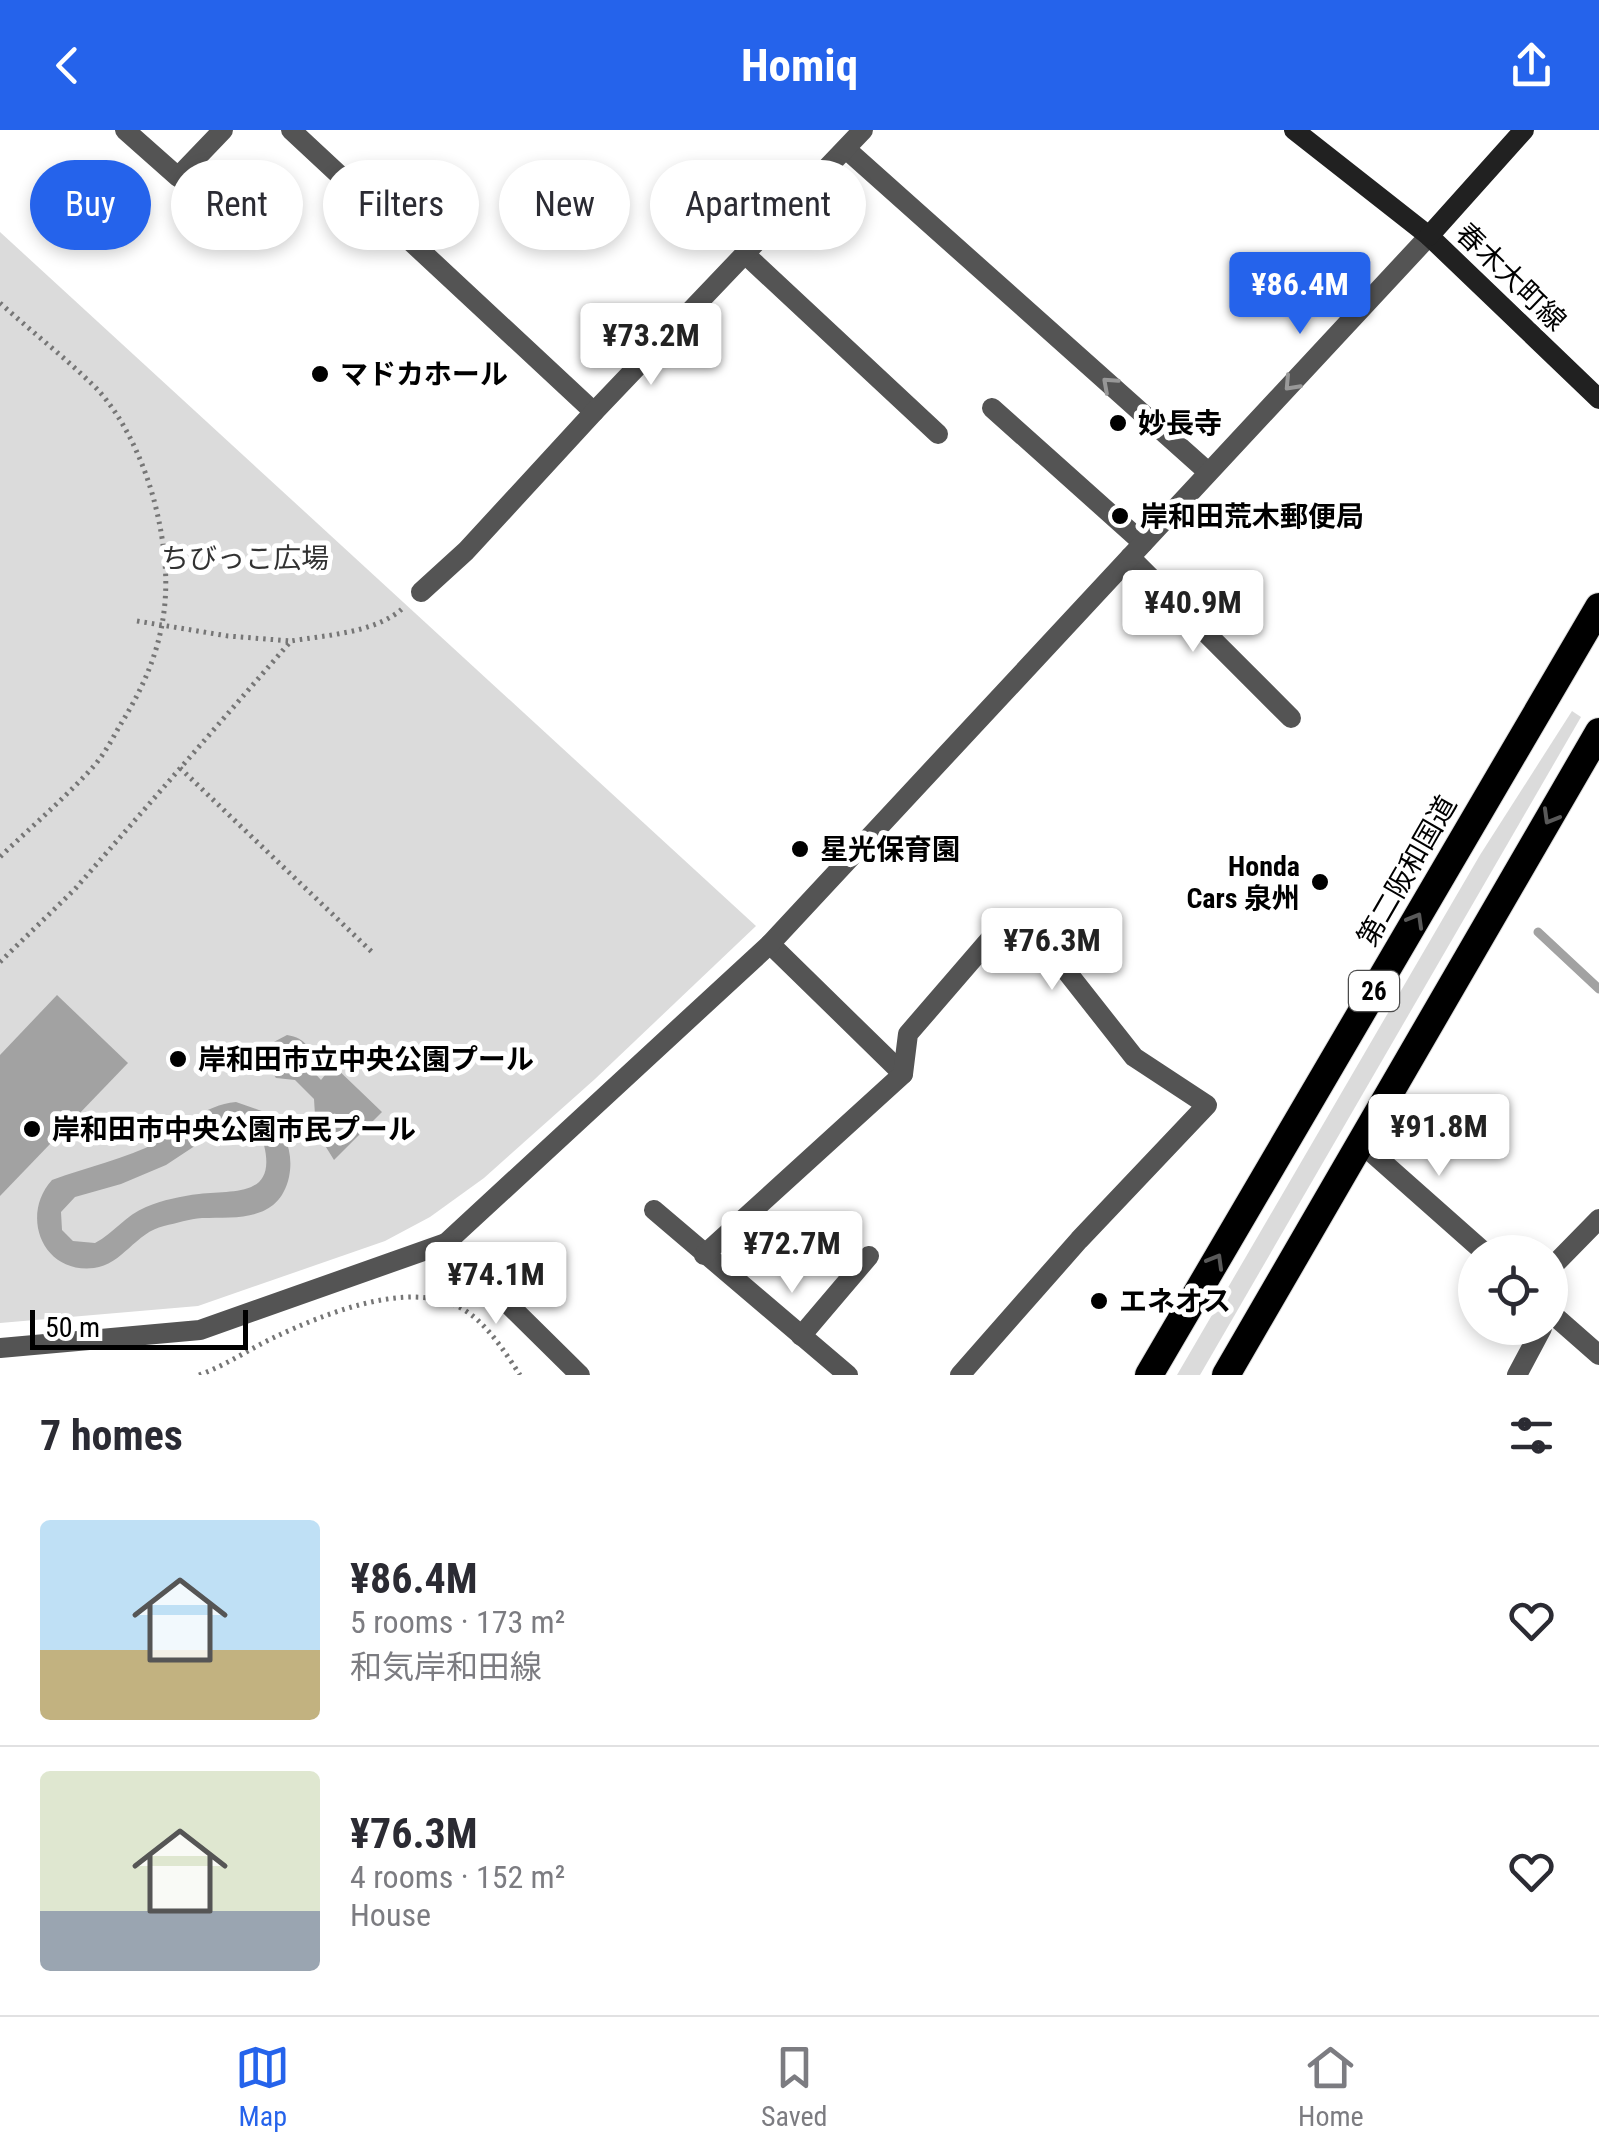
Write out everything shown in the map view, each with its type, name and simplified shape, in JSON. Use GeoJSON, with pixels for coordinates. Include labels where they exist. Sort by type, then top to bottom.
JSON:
{"type":"FeatureCollection","features":[{"type":"Feature","properties":{"kind":"highway","name":"第二阪和国道"},"geometry":{"type":"LineString","coordinates":[[1149,1375],[1599,608]]}},
{"type":"Feature","properties":{"kind":"highway","name":"26"},"geometry":{"type":"LineString","coordinates":[[1226,1375],[1599,732]]}},
{"type":"Feature","properties":{"kind":"main road"},"geometry":{"type":"LineString","coordinates":[[1429,236],[1524,130]]}},
{"type":"Feature","properties":{"kind":"main road","name":"春木大町線"},"geometry":{"type":"LineString","coordinates":[[1308,134],[1429,236],[1599,399]]}},
{"type":"Feature","properties":{"kind":"street"},"geometry":{"type":"LineString","coordinates":[[124,130],[178,177],[223,130]]}},
{"type":"Feature","properties":{"kind":"street"},"geometry":{"type":"LineString","coordinates":[[291,130],[594,412]]}},
{"type":"Feature","properties":{"kind":"street"},"geometry":{"type":"LineString","coordinates":[[421,592],[466,551],[863,130]]}},
{"type":"Feature","properties":{"kind":"street"},"geometry":{"type":"LineString","coordinates":[[846,149],[1208,472]]}},
{"type":"Feature","properties":{"kind":"street"},"geometry":{"type":"LineString","coordinates":[[0,1348],[200,1330],[446,1243],[770,944],[1429,236]]}},
{"type":"Feature","properties":{"kind":"street"},"geometry":{"type":"LineString","coordinates":[[746,255],[938,434]]}},
{"type":"Feature","properties":{"kind":"street"},"geometry":{"type":"LineString","coordinates":[[992,408],[1137,550],[1291,718]]}},
{"type":"Feature","properties":{"kind":"street"},"geometry":{"type":"LineString","coordinates":[[704,1255],[903,1074],[908,1034],[1003,924],[1030,925],[1134,1057],[1208,1105],[1079,1240],[960,1375]]}},
{"type":"Feature","properties":{"kind":"street"},"geometry":{"type":"LineString","coordinates":[[770,944],[903,1074]]}},
{"type":"Feature","properties":{"kind":"street"},"geometry":{"type":"LineString","coordinates":[[1362,1143],[1465,1235]]}},
{"type":"Feature","properties":{"kind":"street"},"geometry":{"type":"LineString","coordinates":[[654,1210],[848,1375]]}},
{"type":"Feature","properties":{"kind":"street"},"geometry":{"type":"LineString","coordinates":[[1568,1250],[1599,1218]]}},
{"type":"Feature","properties":{"kind":"street"},"geometry":{"type":"LineString","coordinates":[[446,1243],[580,1375]]}},
{"type":"Feature","properties":{"kind":"street"},"geometry":{"type":"LineString","coordinates":[[801,1336],[870,1256]]}},
{"type":"Feature","properties":{"kind":"street"},"geometry":{"type":"LineString","coordinates":[[1568,1328],[1599,1355]]}},
{"type":"Feature","properties":{"kind":"street"},"geometry":{"type":"LineString","coordinates":[[1517,1375],[1533,1345]]}},
{"type":"Feature","properties":{"kind":"path"},"geometry":{"type":"LineString","coordinates":[[0,303],[99,391],[130,438],[150,484],[166,570],[164,625],[151,667],[132,707],[96,764],[0,857]]}},
{"type":"Feature","properties":{"kind":"path"},"geometry":{"type":"LineString","coordinates":[[138,621],[228,636],[291,641],[346,632],[395,616],[421,592]]}},
{"type":"Feature","properties":{"kind":"path"},"geometry":{"type":"LineString","coordinates":[[0,962],[76,889],[291,641]]}},
{"type":"Feature","properties":{"kind":"path"},"geometry":{"type":"LineString","coordinates":[[180,768],[374,954]]}},
{"type":"Feature","properties":{"kind":"path"},"geometry":{"type":"LineString","coordinates":[[199,1375],[228,1364],[274,1337],[375,1300],[398,1296],[440,1300],[460,1307],[505,1351],[520,1375]]}},
{"type":"Feature","properties":{"kind":"green space","name":"ちびっこ広場"},"geometry":{"type":"Polygon","coordinates":[[[0,232],[756,926],[595,1079],[484,1178],[430,1217],[385,1241],[198,1306],[0,1323],[0,232]]]}},
{"type":"Feature","properties":{"kind":"green space"},"geometry":{"type":"Polygon","coordinates":[[[1572,711],[1581,717],[1200,1375],[1177,1375],[1480,855],[1572,711]]]}},
{"type":"Feature","properties":{"kind":"shaded area","name":"岸和田市中央公園市民プール"},"geometry":{"type":"Polygon","coordinates":[[[57,995],[128,1063],[0,1196],[0,1055],[57,995]]]}},
{"type":"Feature","properties":{"kind":"shaded area"},"geometry":{"type":"Polygon","coordinates":[[[287,1035],[307,1046],[310,1068],[321,1080],[333,1065],[382,1112],[334,1160],[316,1131],[314,1099],[295,1080],[276,1078],[265,1062],[270,1044],[287,1035]]]}},
{"type":"Feature","properties":{"kind":"shaded area"},"geometry":{"type":"Polygon","coordinates":[[[236,1102],[270,1114],[284,1136],[289,1151],[289,1177],[276,1202],[255,1214],[197,1219],[154,1229],[104,1266],[76,1267],[49,1252],[38,1225],[38,1209],[52,1180],[145,1148],[224,1104],[236,1102]],[[222,1128],[166,1165],[75,1197],[61,1212],[62,1230],[73,1241],[95,1243],[139,1210],[152,1205],[249,1188],[264,1174],[266,1162],[264,1145],[248,1128],[222,1128]]]}},
{"type":"Feature","properties":{"kind":"waterway"},"geometry":{"type":"LineString","coordinates":[[1538,932],[1599,989]]}},
{"type":"Feature","properties":{"kind":"place","name":"マドカホール"},"geometry":{"type":"Point","coordinates":[320,374]}},
{"type":"Feature","properties":{"kind":"place","name":"妙長寺"},"geometry":{"type":"Point","coordinates":[1118,423]}},
{"type":"Feature","properties":{"kind":"place","name":"岸和田荒木郵便局"},"geometry":{"type":"Point","coordinates":[1120,516]}},
{"type":"Feature","properties":{"kind":"place","name":"星光保育園"},"geometry":{"type":"Point","coordinates":[800,849]}},
{"type":"Feature","properties":{"kind":"place","name":"Honda Cars 泉州"},"geometry":{"type":"Point","coordinates":[1320,882]}},
{"type":"Feature","properties":{"kind":"place","name":"岸和田市立中央公園プール"},"geometry":{"type":"Point","coordinates":[178,1059]}},
{"type":"Feature","properties":{"kind":"place","name":"岸和田市中央公園市民プール"},"geometry":{"type":"Point","coordinates":[32,1129]}},
{"type":"Feature","properties":{"kind":"place","name":"エネオス"},"geometry":{"type":"Point","coordinates":[1099,1301]}}]}
